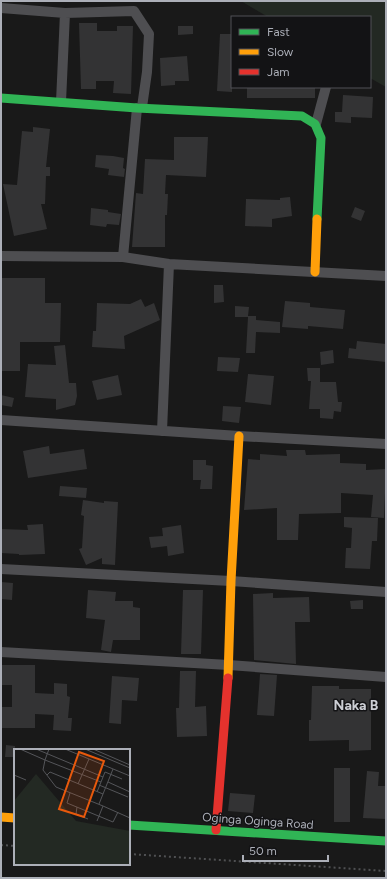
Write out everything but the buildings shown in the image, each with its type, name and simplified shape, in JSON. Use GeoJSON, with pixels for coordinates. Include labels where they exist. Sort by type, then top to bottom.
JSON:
{"type":"FeatureCollection","features":[{"type":"Feature","properties":{"kind":"street"},"geometry":{"type":"LineString","coordinates":[[1,8],[65,13],[134,11],[149,34],[147,72],[140,108],[123,257]]}},
{"type":"Feature","properties":{"kind":"street"},"geometry":{"type":"LineString","coordinates":[[61,102],[65,13]]}},
{"type":"Feature","properties":{"kind":"street"},"geometry":{"type":"LineString","coordinates":[[316,124],[326,88]]}},
{"type":"Feature","properties":{"kind":"street"},"geometry":{"type":"LineString","coordinates":[[1,98],[140,108],[302,116],[311,120],[319,129],[321,138],[315,272]]}},
{"type":"Feature","properties":{"kind":"street"},"geometry":{"type":"LineString","coordinates":[[1,256],[123,257],[170,264],[386,276]]}},
{"type":"Feature","properties":{"kind":"street"},"geometry":{"type":"LineString","coordinates":[[162,431],[170,264]]}},
{"type":"Feature","properties":{"kind":"street"},"geometry":{"type":"LineString","coordinates":[[1,420],[386,444]]}},
{"type":"Feature","properties":{"kind":"street"},"geometry":{"type":"LineString","coordinates":[[216,830],[229,665],[231,581],[240,436]]}},
{"type":"Feature","properties":{"kind":"street"},"geometry":{"type":"LineString","coordinates":[[1,569],[231,581],[386,592]]}},
{"type":"Feature","properties":{"kind":"street"},"geometry":{"type":"LineString","coordinates":[[1,652],[229,665],[386,677]]}},
{"type":"Feature","properties":{"kind":"street"},"geometry":{"type":"LineString","coordinates":[[1,817],[14,818]]}},
{"type":"Feature","properties":{"kind":"street","name":"Oginga Oginga Road"},"geometry":{"type":"LineString","coordinates":[[130,825],[386,841]]}},
{"type":"Feature","properties":{"kind":"path"},"geometry":{"type":"LineString","coordinates":[[1,845],[14,846]]}},
{"type":"Feature","properties":{"kind":"path"},"geometry":{"type":"LineString","coordinates":[[130,854],[386,870]]}},
{"type":"Feature","properties":{"kind":"shaded area"},"geometry":{"type":"Polygon","coordinates":[[[241,1],[386,1],[386,87],[371,79],[371,16],[266,16],[241,1]]]}},
{"type":"Feature","properties":{"kind":"traffic: fast"},"geometry":{"type":"LineString","coordinates":[[1,98],[137,108],[302,116],[315,124],[321,138],[317,219]]}},
{"type":"Feature","properties":{"kind":"traffic: fast"},"geometry":{"type":"LineString","coordinates":[[130,825],[386,841]]}},
{"type":"Feature","properties":{"kind":"traffic: slow"},"geometry":{"type":"LineString","coordinates":[[315,272],[317,219]]}},
{"type":"Feature","properties":{"kind":"traffic: slow"},"geometry":{"type":"LineString","coordinates":[[228,678],[231,581],[239,436]]}},
{"type":"Feature","properties":{"kind":"traffic: slow"},"geometry":{"type":"LineString","coordinates":[[1,817],[14,818]]}},
{"type":"Feature","properties":{"kind":"traffic: jam"},"geometry":{"type":"LineString","coordinates":[[216,830],[228,678]]}},
{"type":"Feature","properties":{"kind":"district","name":"Naka B"},"geometry":{"type":"Point","coordinates":[356,705]}}]}
